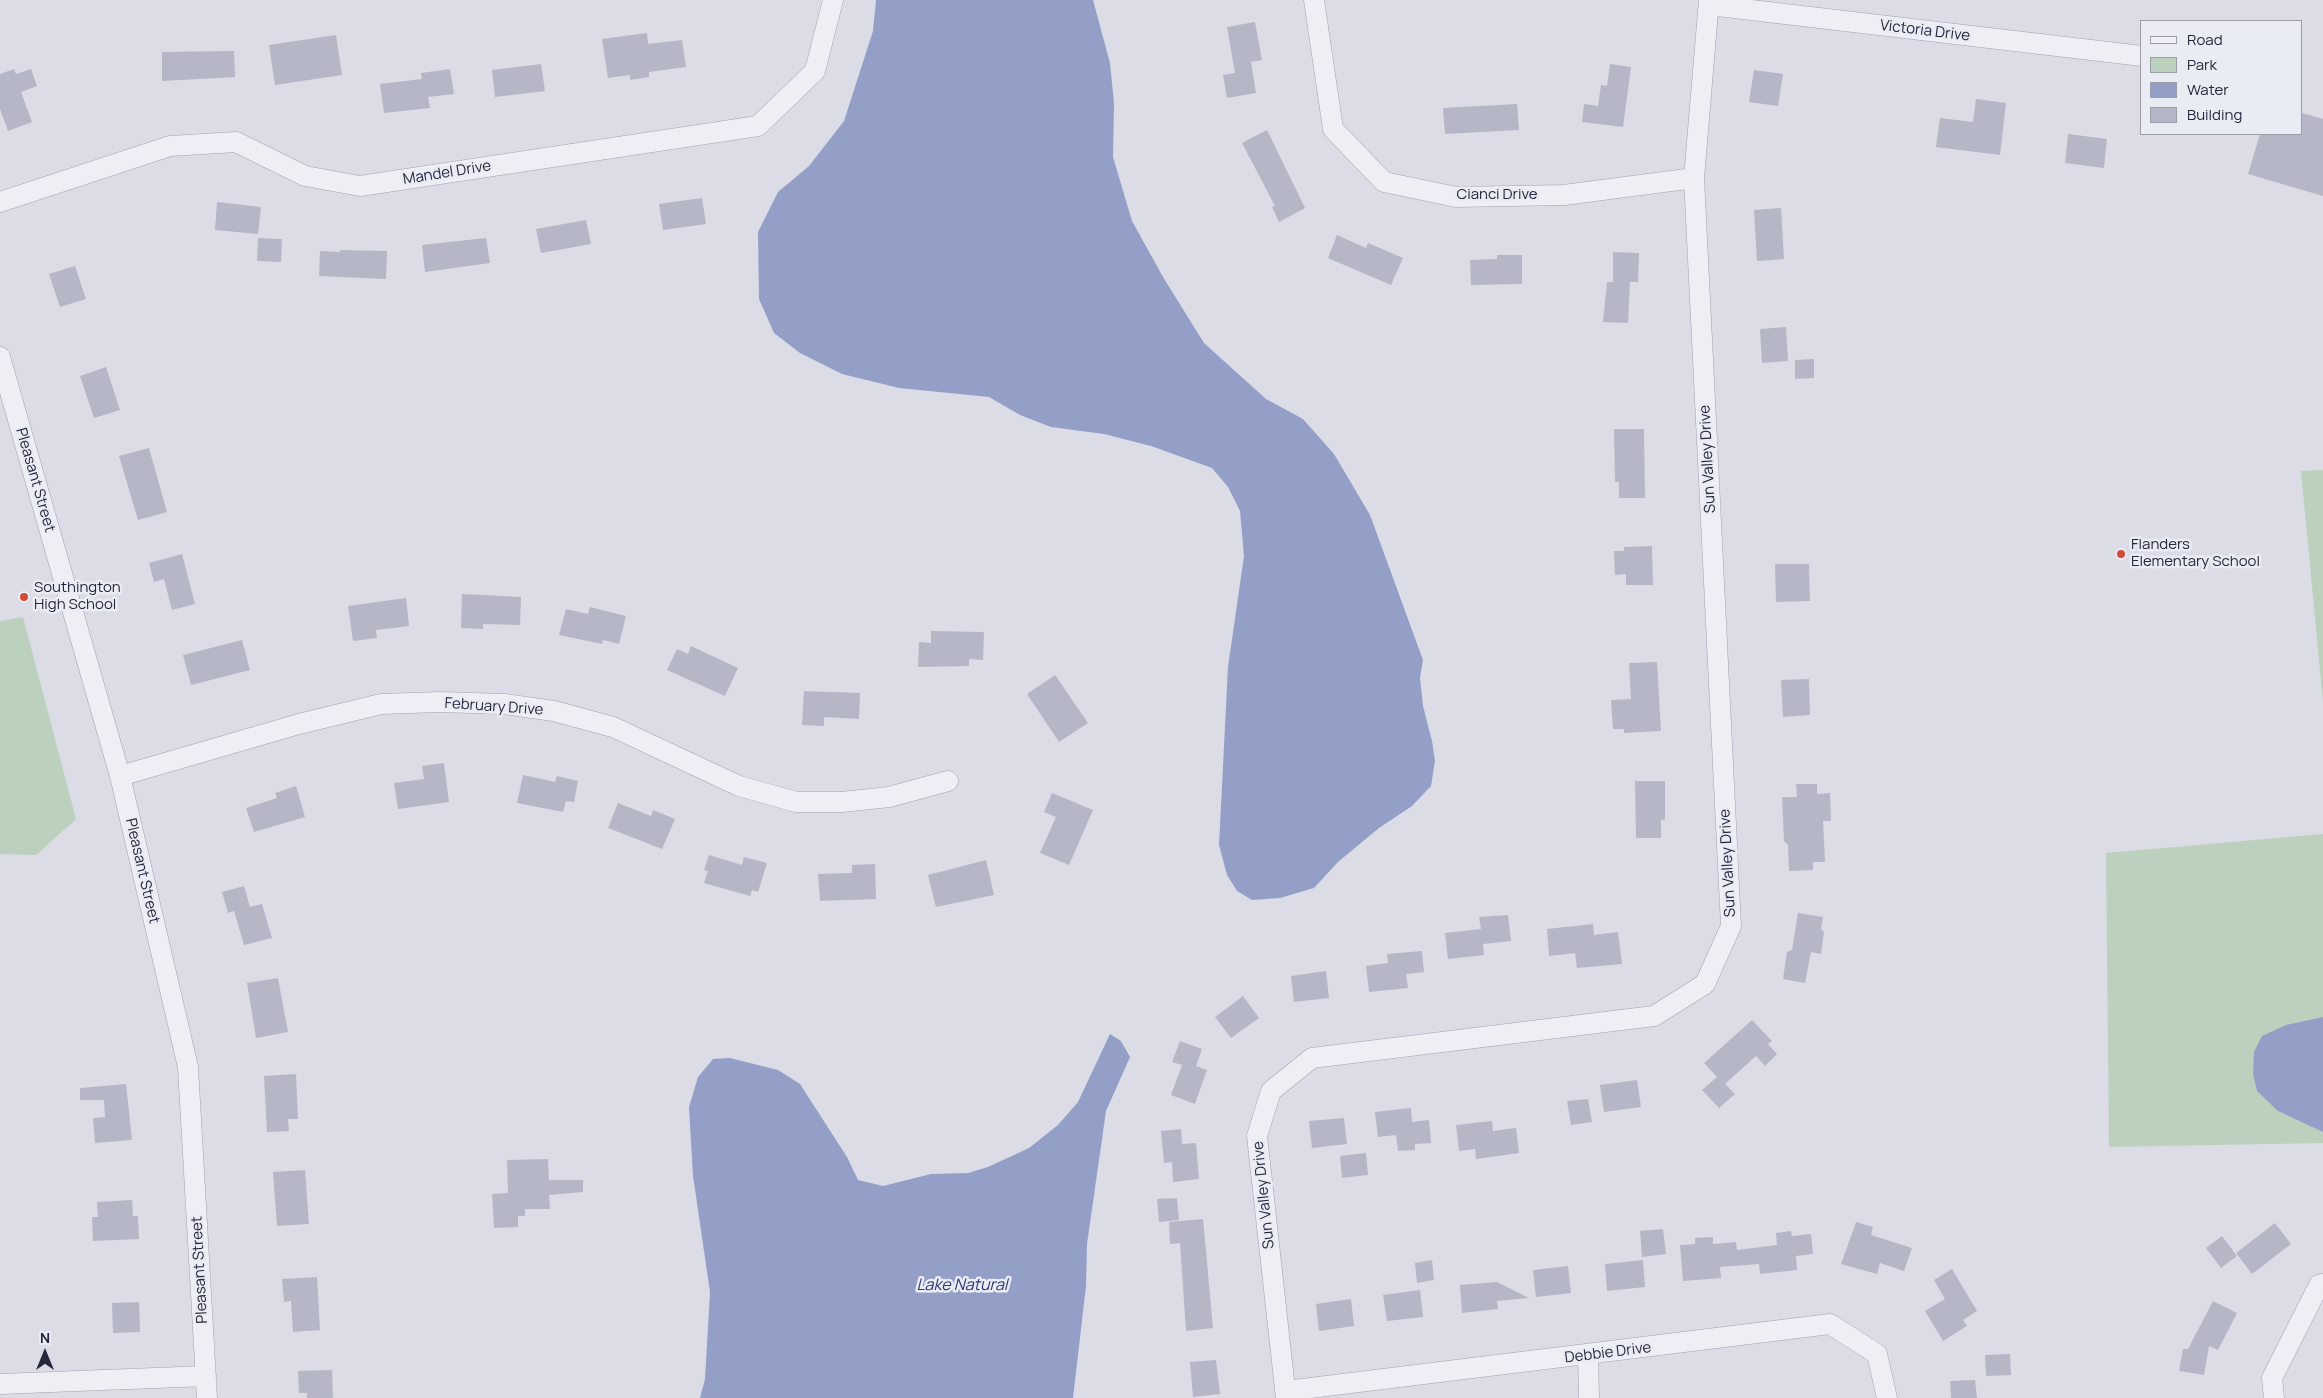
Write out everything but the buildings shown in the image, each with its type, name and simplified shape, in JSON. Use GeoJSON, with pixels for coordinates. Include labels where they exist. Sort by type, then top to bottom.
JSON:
{"type":"FeatureCollection","features":[{"type":"Feature","properties":{"kind":"street","name":"Mandel Drive"},"geometry":{"type":"LineString","coordinates":[[0,202],[170,146],[236,142],[306,176],[360,186],[758,126],[814,71],[833,0]]}},
{"type":"Feature","properties":{"kind":"street","name":"Cianci Drive"},"geometry":{"type":"LineString","coordinates":[[1314,0],[1333,129],[1384,182],[1456,197],[1466,197],[1564,195],[1694,178]]}},
{"type":"Feature","properties":{"kind":"street","name":"Sun Valley Drive"},"geometry":{"type":"LineString","coordinates":[[1286,1394],[1257,1136],[1271,1091],[1312,1058],[1654,1016],[1705,984],[1731,926],[1694,178],[1709,3]]}},
{"type":"Feature","properties":{"kind":"street","name":"Victoria Drive"},"geometry":{"type":"LineString","coordinates":[[1709,3],[2140,56]]}},
{"type":"Feature","properties":{"kind":"street","name":"Pleasant Street"},"geometry":{"type":"LineString","coordinates":[[0,358],[120,776],[188,1067],[207,1398]]}},
{"type":"Feature","properties":{"kind":"street","name":"February Drive"},"geometry":{"type":"LineString","coordinates":[[120,776],[299,724],[381,704],[440,702],[504,704],[546,710],[613,727],[739,786],[796,802],[842,802],[889,797],[948,781]]}},
{"type":"Feature","properties":{"kind":"street"},"geometry":{"type":"LineString","coordinates":[[2274,1398],[2272,1378],[2319,1285],[2323,1284]]}},
{"type":"Feature","properties":{"kind":"street","name":"Debbie Drive"},"geometry":{"type":"LineString","coordinates":[[1286,1394],[1830,1324],[1878,1354],[1887,1398]]}},
{"type":"Feature","properties":{"kind":"street"},"geometry":{"type":"LineString","coordinates":[[1588,1356],[1589,1398]]}},
{"type":"Feature","properties":{"kind":"street"},"geometry":{"type":"LineString","coordinates":[[0,1384],[206,1376]]}},
{"type":"Feature","properties":{"kind":"green space"},"geometry":{"type":"Polygon","coordinates":[[[2323,470],[2323,702],[2301,471],[2323,470]]]}},
{"type":"Feature","properties":{"kind":"green space"},"geometry":{"type":"Polygon","coordinates":[[[23,617],[76,819],[36,855],[0,854],[0,621],[23,617]]]}},
{"type":"Feature","properties":{"kind":"green space"},"geometry":{"type":"Polygon","coordinates":[[[2323,834],[2323,1143],[2109,1147],[2106,853],[2323,834]]]}},
{"type":"Feature","properties":{"kind":"water"},"geometry":{"type":"Polygon","coordinates":[[[876,0],[1093,0],[1110,63],[1114,103],[1113,157],[1132,221],[1163,277],[1204,343],[1266,399],[1303,419],[1334,454],[1370,515],[1423,660],[1420,678],[1423,706],[1435,761],[1431,786],[1412,806],[1379,828],[1338,862],[1314,888],[1280,898],[1252,900],[1237,891],[1227,875],[1219,845],[1228,667],[1244,556],[1240,511],[1228,487],[1212,468],[1151,446],[1104,434],[1051,427],[1020,415],[989,397],[899,388],[842,374],[800,353],[774,333],[759,299],[758,232],[778,192],[809,166],[844,121],[873,31],[876,0]]]}},
{"type":"Feature","properties":{"kind":"water"},"geometry":{"type":"Polygon","coordinates":[[[2323,1017],[2323,1132],[2278,1111],[2257,1091],[2253,1074],[2254,1052],[2262,1036],[2286,1025],[2323,1017]]]}},
{"type":"Feature","properties":{"kind":"water","name":"Lake Natural"},"geometry":{"type":"Polygon","coordinates":[[[1110,1034],[1121,1041],[1130,1057],[1106,1111],[1087,1244],[1086,1286],[1073,1398],[700,1398],[705,1379],[710,1292],[693,1176],[689,1107],[698,1077],[713,1059],[730,1058],[778,1070],[800,1084],[847,1157],[858,1180],[883,1186],[931,1174],[968,1173],[988,1167],[1029,1148],[1058,1125],[1078,1102],[1110,1034]]]}},
{"type":"Feature","properties":{"kind":"place","name":"Flanders Elementary School"},"geometry":{"type":"Point","coordinates":[2121,554]}},
{"type":"Feature","properties":{"kind":"place","name":"Southington High School"},"geometry":{"type":"Point","coordinates":[24,597]}}]}
